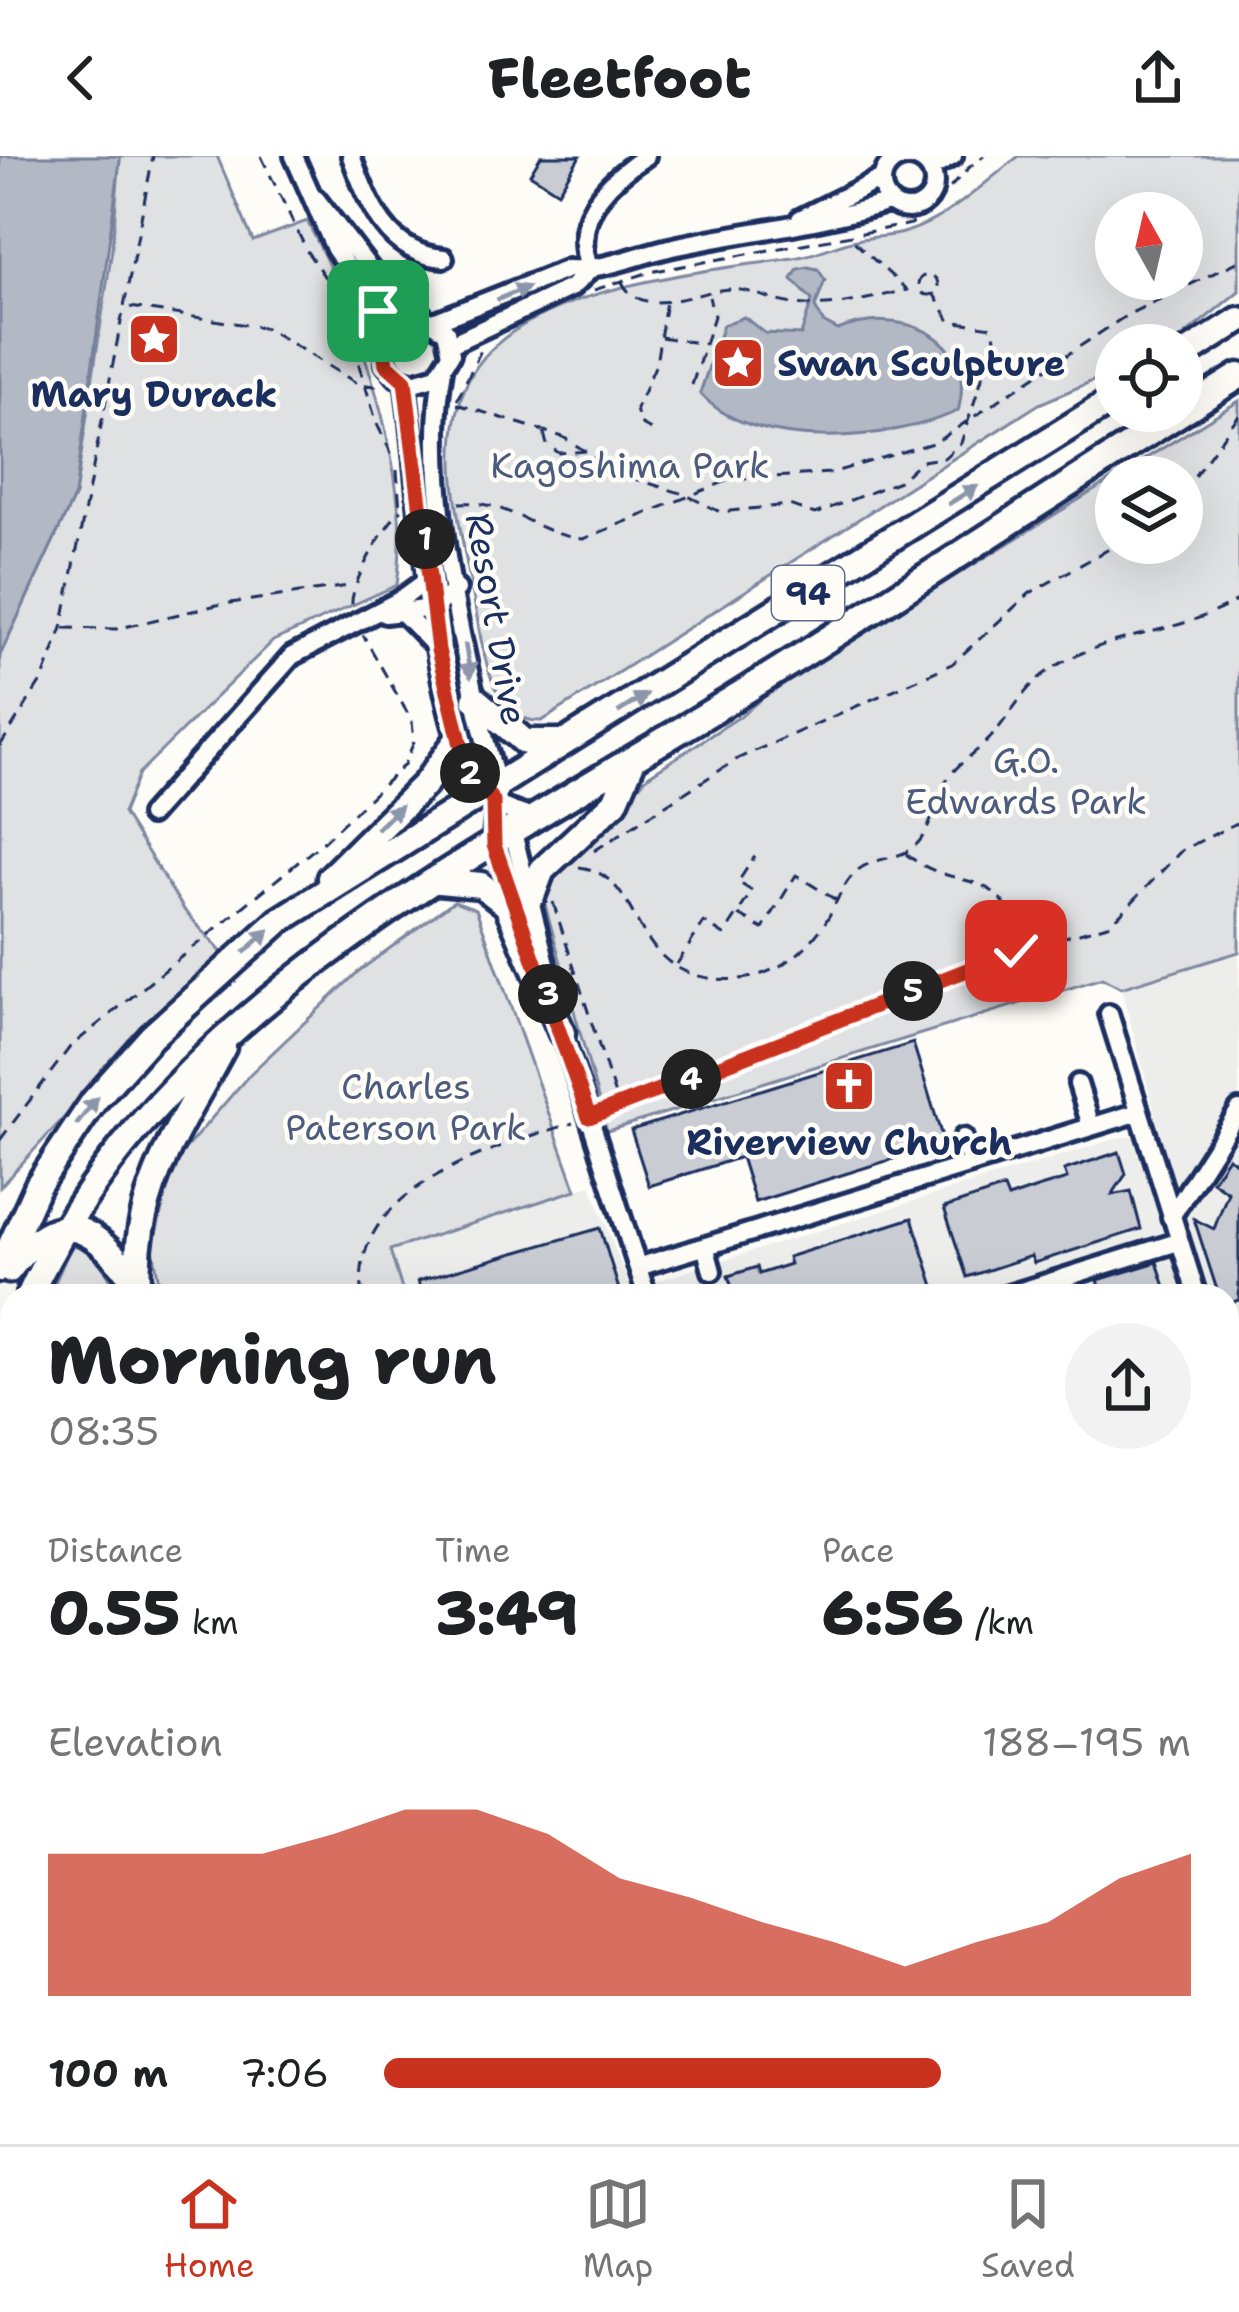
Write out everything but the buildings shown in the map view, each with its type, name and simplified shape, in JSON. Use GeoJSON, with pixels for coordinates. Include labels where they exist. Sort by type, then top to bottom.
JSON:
{"type":"FeatureCollection","features":[{"type":"Feature","properties":{"kind":"highway"},"geometry":{"type":"LineString","coordinates":[[1203,343],[1239,320]]}},
{"type":"Feature","properties":{"kind":"highway","name":"94"},"geometry":{"type":"LineString","coordinates":[[35,1284],[61,1227],[152,1112],[233,1029],[494,843],[1239,376]]}},
{"type":"Feature","properties":{"kind":"highway","name":"94"},"geometry":{"type":"LineString","coordinates":[[0,1269],[25,1210],[64,1142],[123,1067],[316,893],[496,799],[573,740],[1095,411]]}},
{"type":"Feature","properties":{"kind":"highway"},"geometry":{"type":"LineString","coordinates":[[475,699],[525,742],[573,740]]}},
{"type":"Feature","properties":{"kind":"highway"},"geometry":{"type":"LineString","coordinates":[[316,893],[425,784],[458,739]]}},
{"type":"Feature","properties":{"kind":"highway"},"geometry":{"type":"LineString","coordinates":[[543,894],[542,870],[615,802],[634,758]]}},
{"type":"Feature","properties":{"kind":"highway"},"geometry":{"type":"LineString","coordinates":[[439,880],[481,886],[507,905],[562,1033]]}},
{"type":"Feature","properties":{"kind":"highway"},"geometry":{"type":"LineString","coordinates":[[139,1284],[140,1240],[158,1162],[233,1029]]}},
{"type":"Feature","properties":{"kind":"highway"},"geometry":{"type":"LineString","coordinates":[[0,1255],[25,1210]]}},
{"type":"Feature","properties":{"kind":"highway"},"geometry":{"type":"LineString","coordinates":[[0,1283],[28,1246],[61,1227],[80,1229],[106,1243],[134,1284]]}},
{"type":"Feature","properties":{"kind":"street"},"geometry":{"type":"LineString","coordinates":[[294,156],[335,249],[378,311],[386,364],[405,381],[430,381],[443,370],[451,344],[572,287],[590,270]]}},
{"type":"Feature","properties":{"kind":"street"},"geometry":{"type":"LineString","coordinates":[[351,156],[391,236],[435,257]]}},
{"type":"Feature","properties":{"kind":"street"},"geometry":{"type":"LineString","coordinates":[[930,169],[952,156]]}},
{"type":"Feature","properties":{"kind":"street"},"geometry":{"type":"LineString","coordinates":[[383,347],[396,322],[430,318],[568,269],[590,270],[676,246],[840,218],[889,202],[913,208],[928,200],[934,185],[930,169],[919,158],[897,157],[881,178],[782,227]]}},
{"type":"Feature","properties":{"kind":"street"},"geometry":{"type":"LineString","coordinates":[[590,270],[582,249],[585,225],[599,195],[640,158]]}},
{"type":"Feature","properties":{"kind":"street"},"geometry":{"type":"LineString","coordinates":[[881,178],[889,202]]}},
{"type":"Feature","properties":{"kind":"street"},"geometry":{"type":"LineString","coordinates":[[316,199],[393,299],[430,318],[451,344]]}},
{"type":"Feature","properties":{"kind":"street","name":"Resort Drive"},"geometry":{"type":"LineString","coordinates":[[443,370],[436,437],[475,699],[496,799]]}},
{"type":"Feature","properties":{"kind":"street","name":"Resort Drive"},"geometry":{"type":"LineString","coordinates":[[405,381],[438,650],[467,770],[496,799]]}},
{"type":"Feature","properties":{"kind":"street"},"geometry":{"type":"LineString","coordinates":[[150,815],[292,656],[429,579]]}},
{"type":"Feature","properties":{"kind":"street"},"geometry":{"type":"LineString","coordinates":[[364,617],[433,608],[457,589]]}},
{"type":"Feature","properties":{"kind":"street"},"geometry":{"type":"LineString","coordinates":[[402,612],[438,650]]}},
{"type":"Feature","properties":{"kind":"street"},"geometry":{"type":"LineString","coordinates":[[537,819],[496,799],[494,843],[643,1284]]}},
{"type":"Feature","properties":{"kind":"street"},"geometry":{"type":"LineString","coordinates":[[494,843],[543,894],[562,1033]]}},
{"type":"Feature","properties":{"kind":"street"},"geometry":{"type":"LineString","coordinates":[[1109,1014],[1193,1284]]}},
{"type":"Feature","properties":{"kind":"street"},"geometry":{"type":"LineString","coordinates":[[1078,1084],[1091,1126]]}},
{"type":"Feature","properties":{"kind":"street"},"geometry":{"type":"LineString","coordinates":[[1171,1217],[1239,1110]]}},
{"type":"Feature","properties":{"kind":"street"},"geometry":{"type":"LineString","coordinates":[[638,1267],[1136,1113]]}},
{"type":"Feature","properties":{"kind":"street"},"geometry":{"type":"LineString","coordinates":[[963,1138],[971,1163]]}},
{"type":"Feature","properties":{"kind":"street"},"geometry":{"type":"LineString","coordinates":[[1043,1284],[1178,1242]]}},
{"type":"Feature","properties":{"kind":"street"},"geometry":{"type":"LineString","coordinates":[[705,1246],[712,1271]]}},
{"type":"Feature","properties":{"kind":"path"},"geometry":{"type":"LineString","coordinates":[[0,746],[43,678],[62,628],[154,156]]}},
{"type":"Feature","properties":{"kind":"path"},"geometry":{"type":"LineString","coordinates":[[261,156],[308,253],[338,296],[396,463],[400,510],[352,586]]}},
{"type":"Feature","properties":{"kind":"path"},"geometry":{"type":"LineString","coordinates":[[590,292],[621,280],[911,224],[928,215],[946,188],[983,156]]}},
{"type":"Feature","properties":{"kind":"path"},"geometry":{"type":"LineString","coordinates":[[847,234],[907,290]]}},
{"type":"Feature","properties":{"kind":"path"},"geometry":{"type":"LineString","coordinates":[[404,290],[435,257]]}},
{"type":"Feature","properties":{"kind":"path"},"geometry":{"type":"LineString","coordinates":[[452,504],[494,504],[558,537],[583,539],[684,494],[729,480],[831,473],[936,442],[968,425],[1126,315],[1239,261]]}},
{"type":"Feature","properties":{"kind":"path"},"geometry":{"type":"LineString","coordinates":[[621,280],[629,295],[666,302],[732,289],[808,305],[846,306],[907,290],[932,276],[938,284],[933,293]]}},
{"type":"Feature","properties":{"kind":"path"},"geometry":{"type":"LineString","coordinates":[[918,285],[922,293],[933,293]]}},
{"type":"Feature","properties":{"kind":"path"},"geometry":{"type":"LineString","coordinates":[[456,404],[543,430],[589,450],[622,475],[684,494],[720,512],[789,505],[815,514],[899,481],[920,461],[944,458],[961,443],[995,338],[992,327],[950,321],[933,293]]}},
{"type":"Feature","properties":{"kind":"path"},"geometry":{"type":"LineString","coordinates":[[692,385],[714,316],[709,295]]}},
{"type":"Feature","properties":{"kind":"path"},"geometry":{"type":"LineString","coordinates":[[650,430],[640,424],[636,409],[656,364],[666,302]]}},
{"type":"Feature","properties":{"kind":"path"},"geometry":{"type":"LineString","coordinates":[[128,307],[284,335],[368,386],[386,387]]}},
{"type":"Feature","properties":{"kind":"path"},"geometry":{"type":"LineString","coordinates":[[659,336],[706,345]]}},
{"type":"Feature","properties":{"kind":"path"},"geometry":{"type":"LineString","coordinates":[[452,421],[471,362],[491,337]]}},
{"type":"Feature","properties":{"kind":"path"},"geometry":{"type":"LineString","coordinates":[[1203,464],[1239,415]]}},
{"type":"Feature","properties":{"kind":"path"},"geometry":{"type":"LineString","coordinates":[[543,430],[547,446],[559,453],[589,450]]}},
{"type":"Feature","properties":{"kind":"path"},"geometry":{"type":"LineString","coordinates":[[400,510],[410,508]]}},
{"type":"Feature","properties":{"kind":"path"},"geometry":{"type":"LineString","coordinates":[[1095,557],[1030,593],[952,664],[739,758],[572,865],[598,868],[612,879],[644,938],[676,966],[730,980],[777,968],[808,947],[836,900],[866,865],[905,853],[928,830],[951,773],[979,751],[1038,679],[1087,651],[1196,623],[1239,599]]}},
{"type":"Feature","properties":{"kind":"path"},"geometry":{"type":"LineString","coordinates":[[62,628],[116,629],[217,604],[352,586]]}},
{"type":"Feature","properties":{"kind":"path"},"geometry":{"type":"LineString","coordinates":[[0,1140],[70,1047],[323,842],[404,765],[414,742],[412,721],[352,586]]}},
{"type":"Feature","properties":{"kind":"path"},"geometry":{"type":"LineString","coordinates":[[361,1284],[367,1244],[380,1220],[407,1194],[529,1137],[619,1108],[1005,954],[1111,924],[1182,850],[1239,822]]}},
{"type":"Feature","properties":{"kind":"path"},"geometry":{"type":"LineString","coordinates":[[905,853],[938,873],[987,885],[1007,904],[1016,951]]}},
{"type":"Feature","properties":{"kind":"path"},"geometry":{"type":"LineString","coordinates":[[676,966],[704,922],[724,935],[752,892],[738,882],[755,856]]}},
{"type":"Feature","properties":{"kind":"path"},"geometry":{"type":"LineString","coordinates":[[737,914],[763,929],[796,875],[836,900]]}},
{"type":"Feature","properties":{"kind":"path"},"geometry":{"type":"LineString","coordinates":[[543,894],[619,1108]]}},
{"type":"Feature","properties":{"kind":"path"},"geometry":{"type":"LineString","coordinates":[[1005,954],[1007,961]]}},
{"type":"Feature","properties":{"kind":"shaded area"},"geometry":{"type":"Polygon","coordinates":[[[0,156],[120,156],[120,161],[75,495],[0,655],[0,156]]]}},
{"type":"Feature","properties":{"kind":"shaded area"},"geometry":{"type":"Polygon","coordinates":[[[798,269],[818,269],[825,280],[815,307],[823,322],[838,330],[885,321],[908,325],[945,345],[957,363],[958,411],[897,429],[823,436],[753,426],[723,413],[700,393],[723,325],[744,317],[765,333],[801,335],[812,300],[792,279],[798,269]]]}},
{"type":"Feature","properties":{"kind":"shaded area"},"geometry":{"type":"Polygon","coordinates":[[[1239,952],[1239,1284],[646,1284],[1121,1137],[1161,1135],[1121,988],[1239,952]]]}},
{"type":"Feature","properties":{"kind":"shaded area"},"geometry":{"type":"Polygon","coordinates":[[[591,1185],[628,1284],[400,1284],[390,1250],[591,1185]]]}},
{"type":"Feature","properties":{"kind":"green space"},"geometry":{"type":"Polygon","coordinates":[[[120,156],[217,156],[253,241],[307,221],[345,304],[378,398],[397,495],[397,585],[273,641],[139,773],[123,813],[185,911],[224,955],[153,1021],[0,1187],[0,655],[75,495],[112,249],[120,156]]]}},
{"type":"Feature","properties":{"kind":"green space","name":"Kagoshima Park"},"geometry":{"type":"Polygon","coordinates":[[[1019,156],[1239,156],[1239,291],[1199,324],[1095,324],[1095,380],[1039,404],[542,721],[511,710],[486,660],[459,522],[453,463],[459,407],[468,381],[492,348],[527,323],[569,303],[666,278],[799,257],[853,240],[895,235],[951,209],[1019,156]]]}},
{"type":"Feature","properties":{"kind":"green space","name":"G.O. Edwards Park"},"geometry":{"type":"Polygon","coordinates":[[[1239,401],[1239,952],[1121,988],[1102,978],[607,1131],[544,901],[546,882],[648,776],[742,715],[775,687],[1095,490],[1095,564],[1203,564],[1203,456],[1150,456],[1189,432],[1203,432],[1203,423],[1239,401]]]}},
{"type":"Feature","properties":{"kind":"green space","name":"Charles Paterson Park"},"geometry":{"type":"Polygon","coordinates":[[[454,901],[476,909],[576,1190],[390,1250],[400,1284],[159,1284],[153,1247],[173,1163],[250,1074],[359,971],[454,901]]]}},
{"type":"Feature","properties":{"kind":"green space"},"geometry":{"type":"Polygon","coordinates":[[[72,1244],[93,1253],[114,1284],[54,1284],[72,1244]]]}},
{"type":"Feature","properties":{"kind":"place","name":"Mary Durack"},"geometry":{"type":"Point","coordinates":[154,339]}},
{"type":"Feature","properties":{"kind":"place","name":"Swan Sculpture"},"geometry":{"type":"Point","coordinates":[738,363]}},
{"type":"Feature","properties":{"kind":"place","name":"Riverview Church"},"geometry":{"type":"Point","coordinates":[849,1086]}},
{"type":"Feature","properties":{"kind":"route"},"geometry":{"type":"LineString","coordinates":[[378,311],[386,364],[405,381],[448,698],[467,770],[493,801],[494,845],[589,1117],[1016,951]]}}]}
